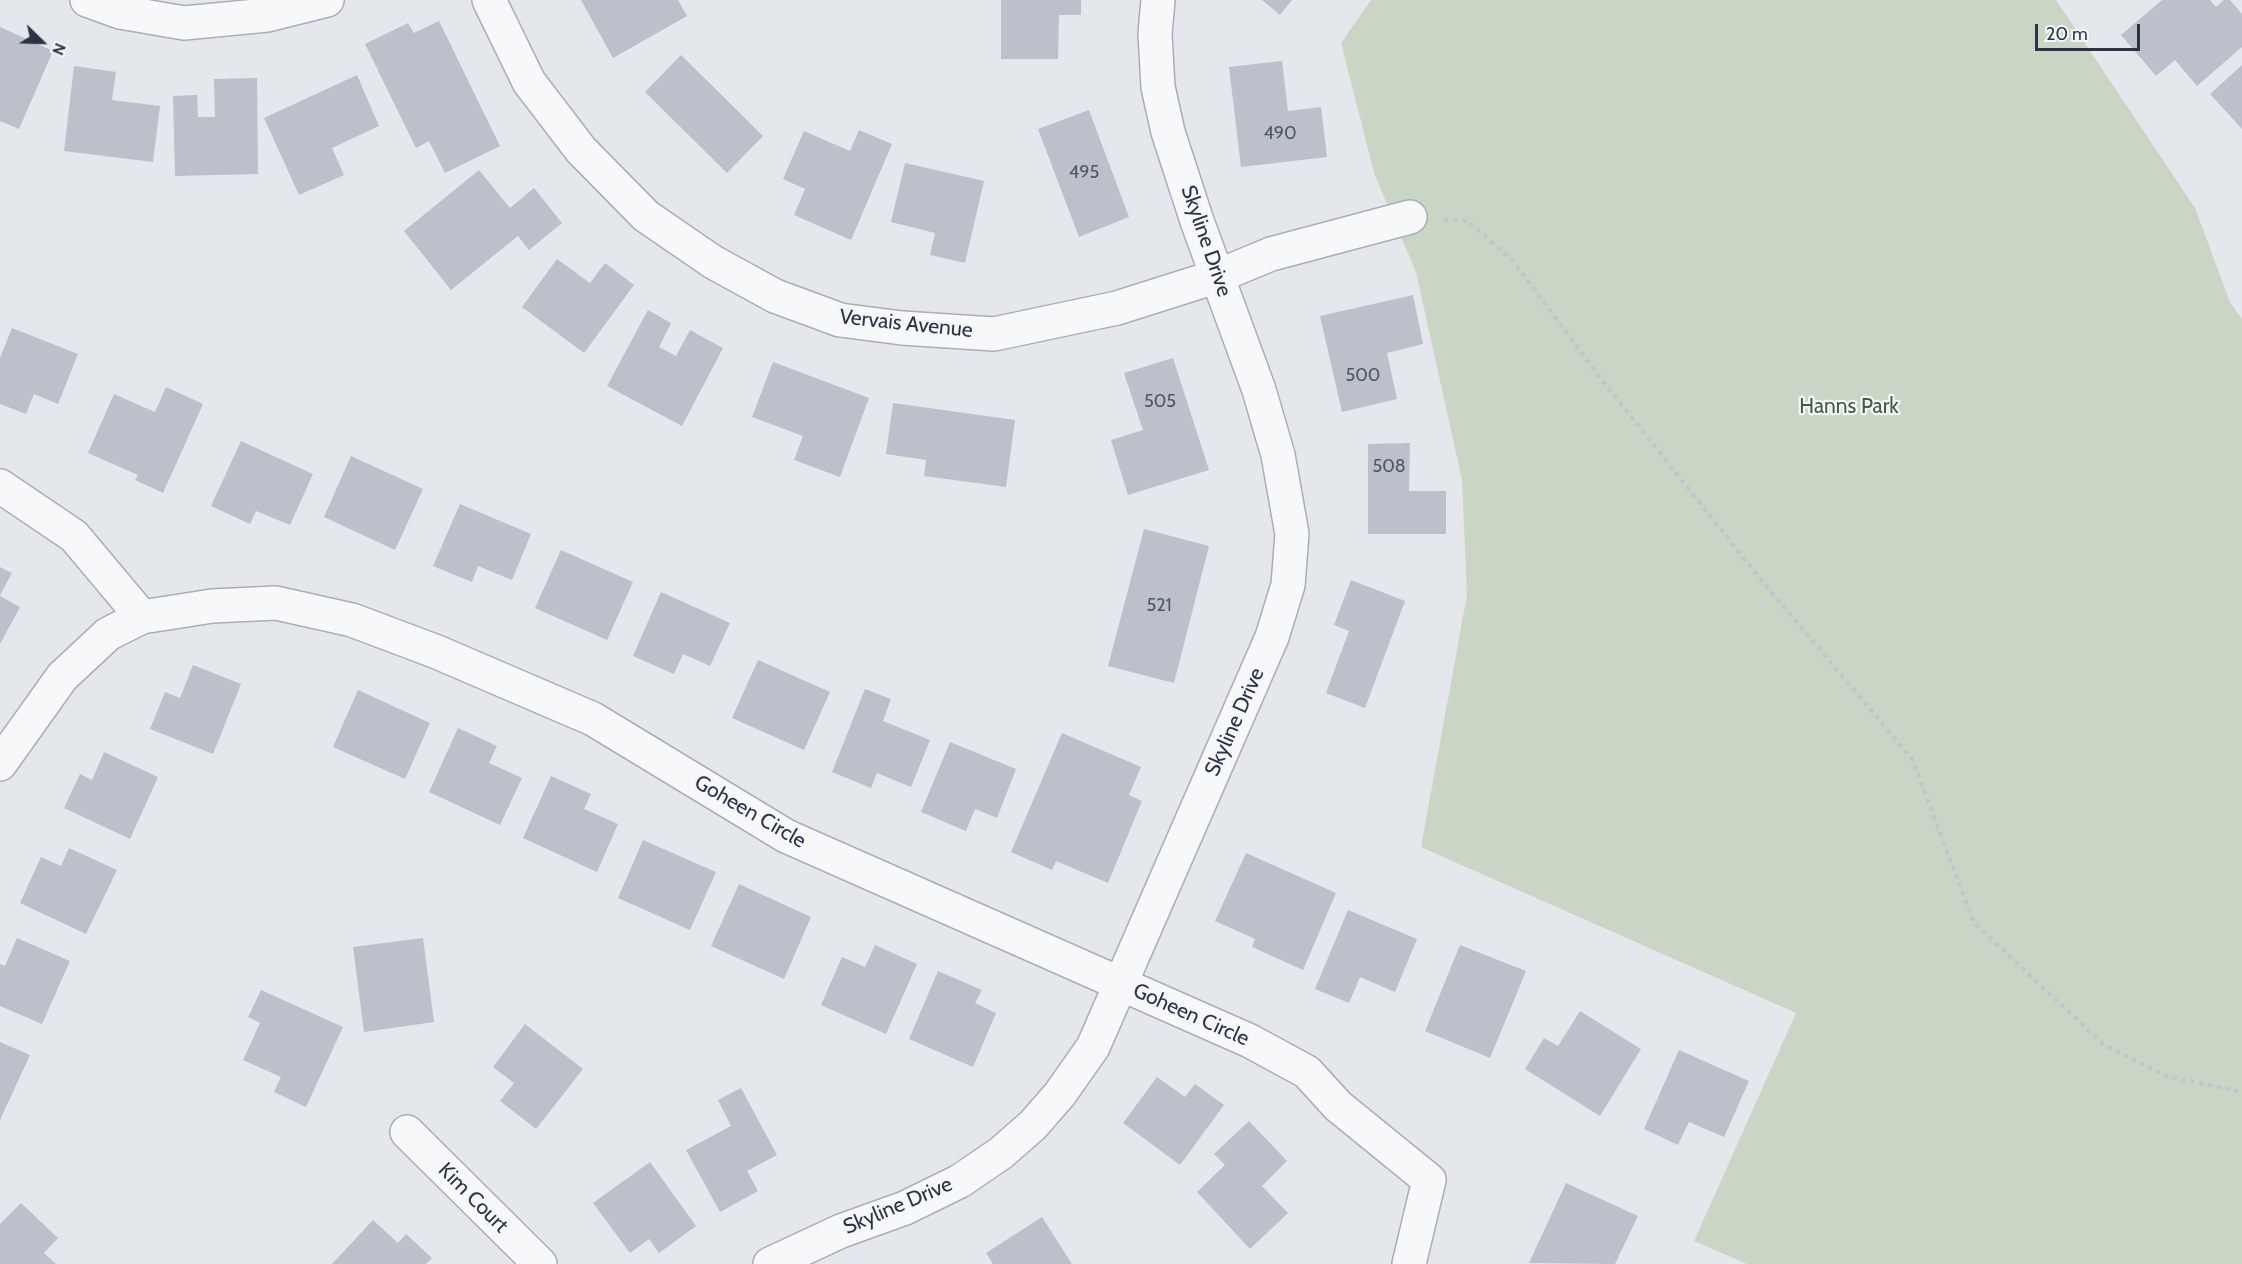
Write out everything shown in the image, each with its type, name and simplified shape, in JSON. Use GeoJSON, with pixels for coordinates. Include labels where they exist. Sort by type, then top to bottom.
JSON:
{"type":"FeatureCollection","features":[{"type":"Feature","properties":{"kind":"street"},"geometry":{"type":"LineString","coordinates":[[87,0],[120,12],[184,23],[267,15],[327,0]]}},
{"type":"Feature","properties":{"kind":"street","name":"Vervais Avenue"},"geometry":{"type":"LineString","coordinates":[[489,0],[529,82],[581,150],[646,216],[713,262],[775,296],[840,320],[902,328],[994,333],[1117,308],[1218,276],[1271,254],[1410,217]]}},
{"type":"Feature","properties":{"kind":"street","name":"Skyline Drive"},"geometry":{"type":"LineString","coordinates":[[770,1264],[841,1231],[905,1208],[960,1181],[1001,1153],[1033,1125],[1060,1094],[1093,1047],[1272,637],[1287,585],[1292,534],[1278,455],[1258,390],[1168,132],[1158,87],[1155,34],[1158,0]]}},
{"type":"Feature","properties":{"kind":"street"},"geometry":{"type":"LineString","coordinates":[[0,486],[74,536],[142,617]]}},
{"type":"Feature","properties":{"kind":"street","name":"Goheen Circle"},"geometry":{"type":"LineString","coordinates":[[0,764],[62,677],[108,634],[142,617],[212,606],[276,603],[352,620],[437,652],[593,719],[786,836],[1250,1041],[1307,1072],[1338,1107],[1429,1180],[1408,1264]]}},
{"type":"Feature","properties":{"kind":"street","name":"Kim Court"},"geometry":{"type":"LineString","coordinates":[[407,1132],[540,1264]]}},
{"type":"Feature","properties":{"kind":"path"},"geometry":{"type":"LineString","coordinates":[[1410,217],[1468,221],[1513,261],[1598,375],[1758,576],[1911,759],[1974,923],[2103,1044],[2167,1076],[2242,1092]]}},
{"type":"Feature","properties":{"kind":"green space","name":"Hanns Park"},"geometry":{"type":"Polygon","coordinates":[[[1371,0],[2056,0],[2195,208],[2230,302],[2242,319],[2242,1264],[1747,1264],[1694,1241],[1796,1013],[1421,847],[1467,595],[1462,480],[1416,272],[1374,173],[1341,43],[1371,0]]]}},
{"type":"Feature","properties":{"kind":"building"},"geometry":{"type":"Polygon","coordinates":[[[581,0],[678,0],[687,16],[613,58],[581,0]]]}},
{"type":"Feature","properties":{"kind":"building"},"geometry":{"type":"Polygon","coordinates":[[[1001,0],[1081,0],[1081,15],[1059,15],[1058,59],[1001,59],[1001,0]]]}},
{"type":"Feature","properties":{"kind":"building"},"geometry":{"type":"Polygon","coordinates":[[[1262,0],[1292,0],[1280,15],[1262,0]]]}},
{"type":"Feature","properties":{"kind":"building"},"geometry":{"type":"Polygon","coordinates":[[[2162,0],[2210,0],[2216,7],[2224,0],[2230,0],[2242,14],[2242,47],[2197,86],[2175,60],[2156,76],[2121,35],[2162,0]]]}},
{"type":"Feature","properties":{"kind":"building"},"geometry":{"type":"Polygon","coordinates":[[[439,21],[500,146],[445,173],[429,141],[416,148],[365,44],[408,23],[414,33],[439,21]]]}},
{"type":"Feature","properties":{"kind":"building"},"geometry":{"type":"Polygon","coordinates":[[[0,27],[53,51],[19,129],[0,121],[0,27]]]}},
{"type":"Feature","properties":{"kind":"building"},"geometry":{"type":"Polygon","coordinates":[[[681,55],[763,136],[727,173],[645,92],[681,55]]]}},
{"type":"Feature","properties":{"kind":"building"},"geometry":{"type":"Polygon","coordinates":[[[1282,61],[1288,111],[1321,107],[1327,157],[1241,167],[1229,67],[1282,61]]]}},
{"type":"Feature","properties":{"kind":"building"},"geometry":{"type":"Polygon","coordinates":[[[2242,65],[2242,129],[2210,94],[2242,65]]]}},
{"type":"Feature","properties":{"kind":"building"},"geometry":{"type":"Polygon","coordinates":[[[74,66],[116,72],[112,100],[160,106],[153,162],[64,151],[74,66]]]}},
{"type":"Feature","properties":{"kind":"building"},"geometry":{"type":"Polygon","coordinates":[[[357,75],[379,126],[332,148],[344,175],[299,195],[264,118],[357,75]]]}},
{"type":"Feature","properties":{"kind":"building"},"geometry":{"type":"Polygon","coordinates":[[[257,78],[258,174],[175,176],[173,96],[197,95],[198,117],[215,117],[214,79],[257,78]]]}},
{"type":"Feature","properties":{"kind":"building"},"geometry":{"type":"Polygon","coordinates":[[[1089,110],[1129,217],[1079,237],[1038,129],[1089,110]]]}},
{"type":"Feature","properties":{"kind":"building"},"geometry":{"type":"Polygon","coordinates":[[[859,130],[892,144],[851,240],[794,215],[805,189],[783,179],[804,131],[850,151],[859,130]]]}},
{"type":"Feature","properties":{"kind":"building"},"geometry":{"type":"Polygon","coordinates":[[[905,163],[984,181],[965,263],[930,255],[935,233],[891,222],[905,163]]]}},
{"type":"Feature","properties":{"kind":"building"},"geometry":{"type":"Polygon","coordinates":[[[479,170],[510,208],[534,188],[562,223],[529,250],[518,236],[451,290],[404,231],[479,170]]]}},
{"type":"Feature","properties":{"kind":"building"},"geometry":{"type":"Polygon","coordinates":[[[557,259],[590,283],[605,263],[634,285],[584,353],[522,307],[557,259]]]}},
{"type":"Feature","properties":{"kind":"building"},"geometry":{"type":"Polygon","coordinates":[[[1413,295],[1423,344],[1387,353],[1397,399],[1342,412],[1320,316],[1413,295]]]}},
{"type":"Feature","properties":{"kind":"building"},"geometry":{"type":"Polygon","coordinates":[[[648,310],[671,323],[659,347],[676,356],[690,330],[723,348],[682,426],[607,386],[648,310]]]}},
{"type":"Feature","properties":{"kind":"building"},"geometry":{"type":"Polygon","coordinates":[[[12,328],[78,354],[58,404],[34,394],[26,414],[0,404],[0,358],[12,328]]]}},
{"type":"Feature","properties":{"kind":"building"},"geometry":{"type":"Polygon","coordinates":[[[1173,358],[1209,470],[1128,495],[1111,440],[1143,430],[1124,373],[1173,358]]]}},
{"type":"Feature","properties":{"kind":"building"},"geometry":{"type":"Polygon","coordinates":[[[773,362],[869,398],[840,477],[794,460],[803,436],[752,417],[773,362]]]}},
{"type":"Feature","properties":{"kind":"building"},"geometry":{"type":"Polygon","coordinates":[[[166,387],[203,404],[163,493],[135,480],[138,475],[88,453],[114,394],[155,412],[166,387]]]}},
{"type":"Feature","properties":{"kind":"building"},"geometry":{"type":"Polygon","coordinates":[[[893,403],[1015,420],[1006,487],[924,476],[926,460],[886,454],[893,403]]]}},
{"type":"Feature","properties":{"kind":"building"},"geometry":{"type":"Polygon","coordinates":[[[241,441],[313,474],[290,525],[256,511],[250,524],[211,506],[241,441]]]}},
{"type":"Feature","properties":{"kind":"building"},"geometry":{"type":"Polygon","coordinates":[[[1410,443],[1409,491],[1446,491],[1446,534],[1368,534],[1368,444],[1410,443]]]}},
{"type":"Feature","properties":{"kind":"building"},"geometry":{"type":"Polygon","coordinates":[[[351,456],[423,489],[395,550],[324,517],[351,456]]]}},
{"type":"Feature","properties":{"kind":"building"},"geometry":{"type":"Polygon","coordinates":[[[460,504],[531,534],[512,580],[478,566],[472,582],[433,566],[460,504]]]}},
{"type":"Feature","properties":{"kind":"building"},"geometry":{"type":"Polygon","coordinates":[[[1144,529],[1209,546],[1174,683],[1108,666],[1144,529]]]}},
{"type":"Feature","properties":{"kind":"building"},"geometry":{"type":"Polygon","coordinates":[[[561,550],[633,582],[607,640],[535,608],[561,550]]]}},
{"type":"Feature","properties":{"kind":"building"},"geometry":{"type":"Polygon","coordinates":[[[0,567],[12,573],[0,595],[0,567]]]}},
{"type":"Feature","properties":{"kind":"building"},"geometry":{"type":"Polygon","coordinates":[[[1351,580],[1405,601],[1365,708],[1326,693],[1349,631],[1334,625],[1351,580]]]}},
{"type":"Feature","properties":{"kind":"building"},"geometry":{"type":"Polygon","coordinates":[[[661,592],[730,623],[710,666],[683,654],[674,674],[633,656],[661,592]]]}},
{"type":"Feature","properties":{"kind":"building"},"geometry":{"type":"Polygon","coordinates":[[[0,596],[20,607],[0,644],[0,596]]]}},
{"type":"Feature","properties":{"kind":"building"},"geometry":{"type":"Polygon","coordinates":[[[758,660],[830,692],[804,750],[732,718],[758,660]]]}},
{"type":"Feature","properties":{"kind":"building"},"geometry":{"type":"Polygon","coordinates":[[[193,665],[241,684],[213,754],[150,729],[165,692],[180,698],[193,665]]]}},
{"type":"Feature","properties":{"kind":"building"},"geometry":{"type":"Polygon","coordinates":[[[865,689],[891,699],[883,721],[930,740],[911,787],[877,773],[871,788],[832,772],[865,689]]]}},
{"type":"Feature","properties":{"kind":"building"},"geometry":{"type":"Polygon","coordinates":[[[358,690],[430,723],[405,779],[333,747],[358,690]]]}},
{"type":"Feature","properties":{"kind":"building"},"geometry":{"type":"Polygon","coordinates":[[[458,728],[497,746],[489,763],[522,778],[500,825],[429,792],[458,728]]]}},
{"type":"Feature","properties":{"kind":"building"},"geometry":{"type":"Polygon","coordinates":[[[1062,733],[1141,767],[1129,795],[1142,801],[1108,883],[1056,861],[1052,870],[1011,852],[1062,733]]]}},
{"type":"Feature","properties":{"kind":"building"},"geometry":{"type":"Polygon","coordinates":[[[950,742],[1016,769],[997,818],[975,809],[966,831],[921,812],[950,742]]]}},
{"type":"Feature","properties":{"kind":"building"},"geometry":{"type":"Polygon","coordinates":[[[104,752],[158,777],[130,839],[64,808],[80,774],[92,780],[104,752]]]}},
{"type":"Feature","properties":{"kind":"building"},"geometry":{"type":"Polygon","coordinates":[[[551,776],[591,794],[584,809],[618,824],[597,872],[523,838],[551,776]]]}},
{"type":"Feature","properties":{"kind":"building"},"geometry":{"type":"Polygon","coordinates":[[[643,840],[716,872],[690,930],[618,898],[643,840]]]}},
{"type":"Feature","properties":{"kind":"building"},"geometry":{"type":"Polygon","coordinates":[[[69,848],[117,870],[86,934],[20,903],[41,857],[61,866],[69,848]]]}},
{"type":"Feature","properties":{"kind":"building"},"geometry":{"type":"Polygon","coordinates":[[[1246,853],[1336,893],[1303,970],[1252,947],[1255,939],[1215,921],[1246,853]]]}},
{"type":"Feature","properties":{"kind":"building"},"geometry":{"type":"Polygon","coordinates":[[[739,884],[811,917],[784,979],[711,946],[739,884]]]}},
{"type":"Feature","properties":{"kind":"building"},"geometry":{"type":"Polygon","coordinates":[[[1348,910],[1417,939],[1395,992],[1360,977],[1349,1003],[1315,989],[1348,910]]]}},
{"type":"Feature","properties":{"kind":"building"},"geometry":{"type":"Polygon","coordinates":[[[17,938],[70,961],[42,1024],[0,1006],[0,964],[5,966],[17,938]]]}},
{"type":"Feature","properties":{"kind":"building"},"geometry":{"type":"Polygon","coordinates":[[[423,938],[434,1022],[364,1032],[353,947],[423,938]]]}},
{"type":"Feature","properties":{"kind":"building"},"geometry":{"type":"Polygon","coordinates":[[[875,945],[917,964],[886,1034],[821,1005],[842,957],[865,967],[875,945]]]}},
{"type":"Feature","properties":{"kind":"building"},"geometry":{"type":"Polygon","coordinates":[[[1460,945],[1526,971],[1490,1058],[1425,1031],[1460,945]]]}},
{"type":"Feature","properties":{"kind":"building"},"geometry":{"type":"Polygon","coordinates":[[[938,971],[982,990],[975,1003],[996,1013],[973,1067],[909,1039],[938,971]]]}},
{"type":"Feature","properties":{"kind":"building"},"geometry":{"type":"Polygon","coordinates":[[[261,990],[343,1027],[306,1107],[274,1092],[281,1077],[243,1060],[260,1023],[248,1017],[261,990]]]}},
{"type":"Feature","properties":{"kind":"building"},"geometry":{"type":"Polygon","coordinates":[[[1580,1011],[1641,1049],[1600,1116],[1525,1069],[1544,1038],[1558,1046],[1580,1011]]]}},
{"type":"Feature","properties":{"kind":"building"},"geometry":{"type":"Polygon","coordinates":[[[525,1024],[583,1069],[536,1129],[500,1101],[514,1083],[493,1067],[525,1024]]]}},
{"type":"Feature","properties":{"kind":"building"},"geometry":{"type":"Polygon","coordinates":[[[0,1042],[30,1055],[0,1120],[0,1042]]]}},
{"type":"Feature","properties":{"kind":"building"},"geometry":{"type":"Polygon","coordinates":[[[1679,1050],[1749,1081],[1724,1137],[1689,1122],[1678,1145],[1644,1129],[1679,1050]]]}},
{"type":"Feature","properties":{"kind":"building"},"geometry":{"type":"Polygon","coordinates":[[[1157,1077],[1185,1097],[1195,1084],[1224,1105],[1180,1165],[1123,1123],[1157,1077]]]}},
{"type":"Feature","properties":{"kind":"building"},"geometry":{"type":"Polygon","coordinates":[[[741,1088],[777,1155],[747,1171],[758,1191],[720,1212],[686,1150],[731,1126],[718,1100],[741,1088]]]}},
{"type":"Feature","properties":{"kind":"building"},"geometry":{"type":"Polygon","coordinates":[[[1249,1121],[1287,1161],[1262,1186],[1288,1213],[1250,1249],[1197,1192],[1225,1165],[1214,1154],[1249,1121]]]}},
{"type":"Feature","properties":{"kind":"building"},"geometry":{"type":"Polygon","coordinates":[[[650,1162],[696,1226],[659,1253],[649,1239],[630,1253],[593,1203],[650,1162]]]}},
{"type":"Feature","properties":{"kind":"building"},"geometry":{"type":"Polygon","coordinates":[[[1566,1183],[1638,1216],[1615,1264],[1529,1263],[1566,1183]]]}},
{"type":"Feature","properties":{"kind":"building"},"geometry":{"type":"Polygon","coordinates":[[[21,1203],[58,1238],[44,1253],[56,1264],[0,1264],[0,1224],[21,1203]]]}},
{"type":"Feature","properties":{"kind":"building"},"geometry":{"type":"Polygon","coordinates":[[[1042,1217],[1072,1264],[993,1264],[986,1253],[1042,1217]]]}},
{"type":"Feature","properties":{"kind":"building"},"geometry":{"type":"Polygon","coordinates":[[[373,1220],[398,1243],[406,1234],[432,1258],[426,1264],[332,1264],[373,1220]]]}}]}
